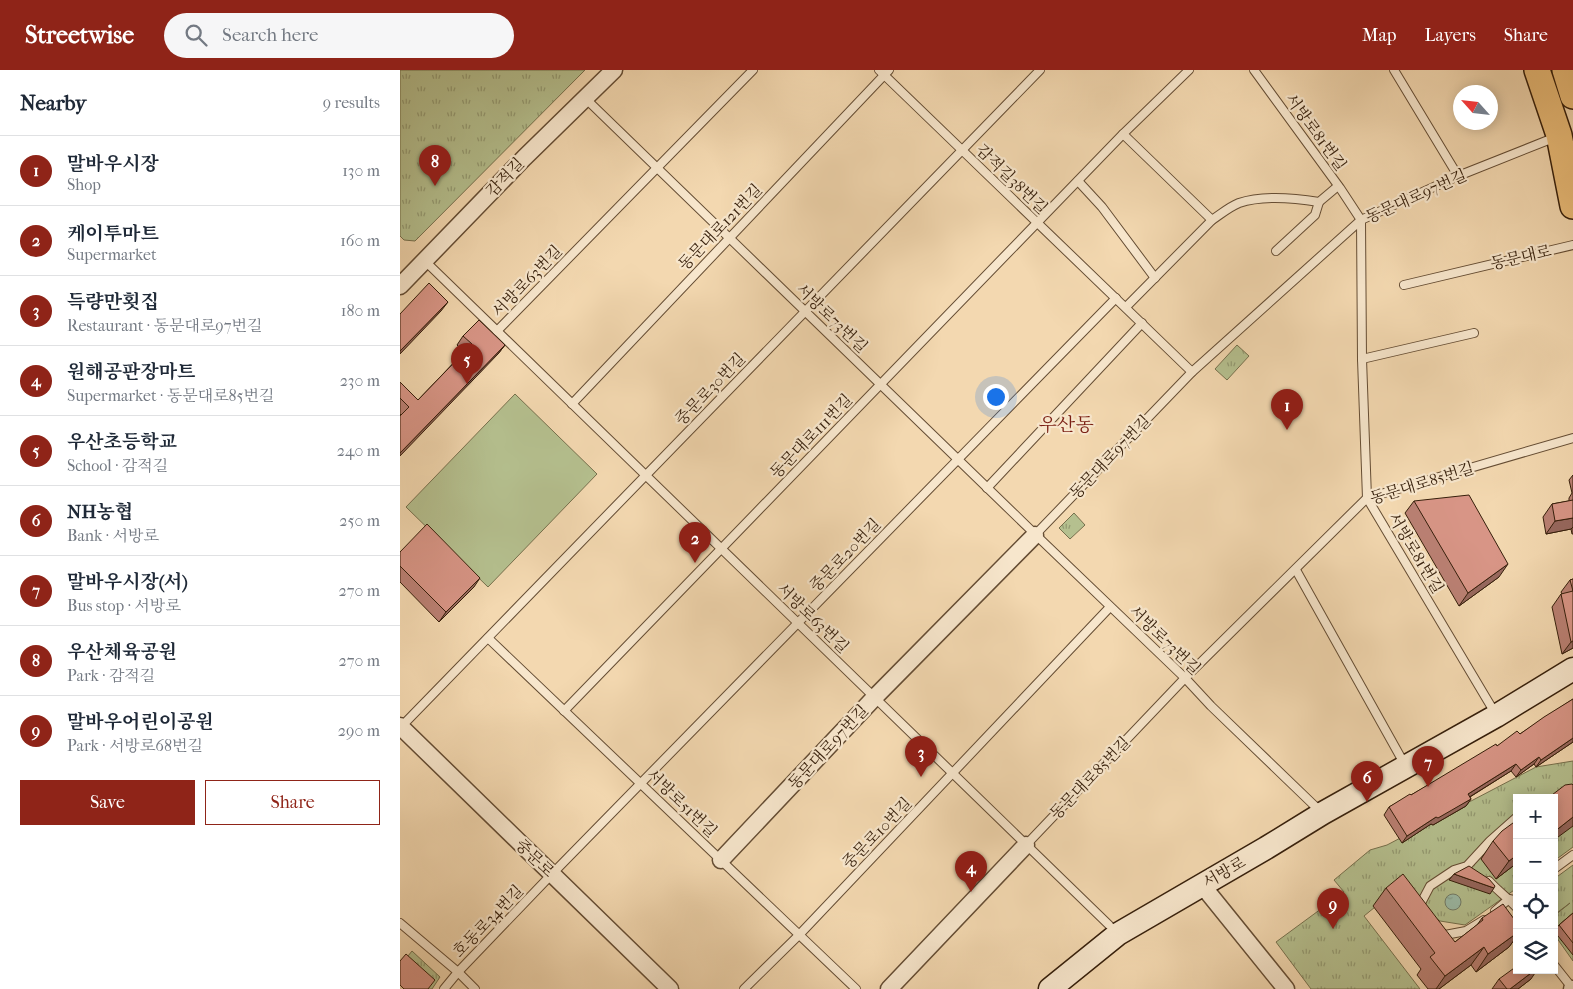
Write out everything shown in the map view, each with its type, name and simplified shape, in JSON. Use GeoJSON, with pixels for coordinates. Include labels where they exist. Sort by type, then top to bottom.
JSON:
{"type":"FeatureCollection","features":[{"type":"Feature","properties":{"kind":"main road"},"geometry":{"type":"LineString","coordinates":[[1537,70],[1559,135],[1573,206]]}},
{"type":"Feature","properties":{"kind":"main road"},"geometry":{"type":"LineString","coordinates":[[1565,70],[1573,96]]}},
{"type":"Feature","properties":{"kind":"main road","name":"서방로"},"geometry":{"type":"LineString","coordinates":[[1050,989],[1118,934],[1323,813],[1496,716],[1573,669]]}},
{"type":"Feature","properties":{"kind":"street","name":"감적길"},"geometry":{"type":"LineString","coordinates":[[400,286],[524,158],[614,70]]}},
{"type":"Feature","properties":{"kind":"street","name":"동문대로97번길"},"geometry":{"type":"LineString","coordinates":[[721,860],[875,697],[1035,534]]}},
{"type":"Feature","properties":{"kind":"street","name":"중문로"},"geometry":{"type":"LineString","coordinates":[[400,727],[670,989]]}},
{"type":"Feature","properties":{"kind":"street","name":"동문대로85번길"},"geometry":{"type":"LineString","coordinates":[[889,989],[1026,845]]}},
{"type":"Feature","properties":{"kind":"street"},"geometry":{"type":"LineString","coordinates":[[1202,885],[1280,985]]}},
{"type":"Feature","properties":{"kind":"lane"},"geometry":{"type":"LineString","coordinates":[[657,168],[753,70]]}},
{"type":"Feature","properties":{"kind":"lane","name":"중문로30번길"},"geometry":{"type":"LineString","coordinates":[[400,727],[1040,70]]}},
{"type":"Feature","properties":{"kind":"lane","name":"동문대로111번길"},"geometry":{"type":"LineString","coordinates":[[564,710],[1078,181],[1189,70]]}},
{"type":"Feature","properties":{"kind":"lane","name":"서방로81번길"},"geometry":{"type":"LineString","coordinates":[[1254,70],[1361,220],[1362,360],[1367,498],[1496,716]]}},
{"type":"Feature","properties":{"kind":"lane"},"geometry":{"type":"LineString","coordinates":[[1394,70],[1458,176]]}},
{"type":"Feature","properties":{"kind":"lane","name":"감적길38번길"},"geometry":{"type":"LineString","coordinates":[[884,72],[1192,372]]}},
{"type":"Feature","properties":{"kind":"lane","name":"동문대로121번길"},"geometry":{"type":"LineString","coordinates":[[572,404],[884,72]]}},
{"type":"Feature","properties":{"kind":"lane","name":"서방로73번길"},"geometry":{"type":"LineString","coordinates":[[585,98],[1323,813]]}},
{"type":"Feature","properties":{"kind":"lane"},"geometry":{"type":"LineString","coordinates":[[1124,134],[1212,220]]}},
{"type":"Feature","properties":{"kind":"lane","name":"동문대로97번길"},"geometry":{"type":"LineString","coordinates":[[1035,534],[1192,372],[1361,220],[1458,176],[1559,135]]}},
{"type":"Feature","properties":{"kind":"lane","name":"서방로63번길"},"geometry":{"type":"LineString","coordinates":[[497,331],[657,168]]}},
{"type":"Feature","properties":{"kind":"lane"},"geometry":{"type":"LineString","coordinates":[[1078,181],[1102,207],[1155,278]]}},
{"type":"Feature","properties":{"kind":"lane","name":"서방로81번길"},"geometry":{"type":"LineString","coordinates":[[1276,250],[1315,215],[1319,202],[1338,186]]}},
{"type":"Feature","properties":{"kind":"lane"},"geometry":{"type":"LineString","coordinates":[[1126,307],[1212,220],[1238,204],[1255,199],[1301,198],[1319,202]]}},
{"type":"Feature","properties":{"kind":"lane","name":"동문대로"},"geometry":{"type":"LineString","coordinates":[[1404,285],[1573,245]]}},
{"type":"Feature","properties":{"kind":"lane","name":"서방로63번길"},"geometry":{"type":"LineString","coordinates":[[425,261],[1109,925]]}},
{"type":"Feature","properties":{"kind":"lane","name":"중문로20번길"},"geometry":{"type":"LineString","coordinates":[[552,874],[1116,298]]}},
{"type":"Feature","properties":{"kind":"lane"},"geometry":{"type":"LineString","coordinates":[[987,488],[1142,323]]}},
{"type":"Feature","properties":{"kind":"lane"},"geometry":{"type":"LineString","coordinates":[[1362,360],[1474,333]]}},
{"type":"Feature","properties":{"kind":"lane","name":"동문대로85번길"},"geometry":{"type":"LineString","coordinates":[[1026,845],[1185,678],[1367,498],[1573,438]]}},
{"type":"Feature","properties":{"kind":"lane"},"geometry":{"type":"LineString","coordinates":[[1296,570],[1406,767]]}},
{"type":"Feature","properties":{"kind":"lane","name":"중문로10번길"},"geometry":{"type":"LineString","coordinates":[[744,989],[799,935],[1110,607]]}},
{"type":"Feature","properties":{"kind":"lane","name":"서방로51번길"},"geometry":{"type":"LineString","coordinates":[[488,638],[856,989]]}},
{"type":"Feature","properties":{"kind":"lane"},"geometry":{"type":"LineString","coordinates":[[1423,914],[1419,907],[1430,886],[1454,870],[1467,866],[1490,841],[1513,821]]}},
{"type":"Feature","properties":{"kind":"lane"},"geometry":{"type":"LineString","coordinates":[[1558,866],[1573,855]]}},
{"type":"Feature","properties":{"kind":"lane"},"geometry":{"type":"LineString","coordinates":[[1467,866],[1476,871]]}},
{"type":"Feature","properties":{"kind":"lane","name":"호동로34번길"},"geometry":{"type":"LineString","coordinates":[[444,989],[552,874]]}},
{"type":"Feature","properties":{"kind":"lane"},"geometry":{"type":"LineString","coordinates":[[1484,876],[1500,894],[1513,899]]}},
{"type":"Feature","properties":{"kind":"lane"},"geometry":{"type":"LineString","coordinates":[[1432,925],[1445,935],[1466,931],[1513,899]]}},
{"type":"Feature","properties":{"kind":"lane"},"geometry":{"type":"LineString","coordinates":[[400,923],[476,989]]}},
{"type":"Feature","properties":{"kind":"lane"},"geometry":{"type":"LineString","coordinates":[[1558,970],[1573,989]]}},
{"type":"Feature","properties":{"kind":"green space"},"geometry":{"type":"Polygon","coordinates":[[[400,70],[585,70],[415,241],[404,240],[400,236],[400,70]]]}},
{"type":"Feature","properties":{"kind":"green space"},"geometry":{"type":"Polygon","coordinates":[[[1237,345],[1249,356],[1227,380],[1215,369],[1237,345]]]}},
{"type":"Feature","properties":{"kind":"green space"},"geometry":{"type":"Polygon","coordinates":[[[515,394],[597,474],[488,587],[406,507],[515,394]]]}},
{"type":"Feature","properties":{"kind":"green space"},"geometry":{"type":"Polygon","coordinates":[[[1074,513],[1085,525],[1070,539],[1059,528],[1074,513]]]}},
{"type":"Feature","properties":{"kind":"green space"},"geometry":{"type":"Polygon","coordinates":[[[1573,761],[1573,847],[1558,858],[1558,794],[1513,794],[1513,891],[1465,925],[1440,921],[1419,907],[1407,881],[1364,916],[1420,989],[1311,989],[1276,942],[1344,892],[1334,880],[1370,850],[1387,845],[1536,767],[1573,761]]]}},
{"type":"Feature","properties":{"kind":"green space"},"geometry":{"type":"Polygon","coordinates":[[[1573,865],[1573,961],[1558,940],[1558,913],[1570,903],[1558,912],[1558,876],[1573,865]]]}},
{"type":"Feature","properties":{"kind":"green space"},"geometry":{"type":"Polygon","coordinates":[[[412,951],[440,977],[432,989],[419,989],[400,966],[412,951]]]}},
{"type":"Feature","properties":{"kind":"water"},"geometry":{"type":"Polygon","coordinates":[[[1450,894],[1456,894],[1461,899],[1459,908],[1450,910],[1445,905],[1445,899],[1450,894]]]}},
{"type":"Feature","properties":{"kind":"building"},"geometry":{"type":"Polygon","coordinates":[[[429,283],[448,302],[400,351],[400,314],[429,283]]]}},
{"type":"Feature","properties":{"kind":"building"},"geometry":{"type":"Polygon","coordinates":[[[479,320],[505,345],[400,453],[400,416],[409,407],[400,398],[400,382],[418,400],[472,344],[463,336],[479,320]]]}},
{"type":"Feature","properties":{"kind":"building"},"geometry":{"type":"Polygon","coordinates":[[[1469,495],[1508,564],[1468,593],[1414,501],[1469,495]]]}},
{"type":"Feature","properties":{"kind":"building"},"geometry":{"type":"Polygon","coordinates":[[[1573,500],[1573,518],[1555,521],[1552,504],[1573,500]]]}},
{"type":"Feature","properties":{"kind":"building"},"geometry":{"type":"Polygon","coordinates":[[[427,524],[480,578],[446,612],[400,566],[400,552],[427,524]]]}},
{"type":"Feature","properties":{"kind":"building"},"geometry":{"type":"Polygon","coordinates":[[[1573,579],[1573,591],[1570,580],[1573,579]]]}},
{"type":"Feature","properties":{"kind":"building"},"geometry":{"type":"Polygon","coordinates":[[[1573,591],[1573,641],[1571,642],[1561,594],[1573,591]]]}},
{"type":"Feature","properties":{"kind":"building"},"geometry":{"type":"Polygon","coordinates":[[[1573,699],[1573,738],[1541,760],[1539,757],[1521,770],[1516,764],[1468,794],[1471,799],[1438,818],[1436,817],[1407,836],[1389,807],[1496,744],[1497,746],[1517,731],[1520,734],[1573,699]]]}},
{"type":"Feature","properties":{"kind":"building"},"geometry":{"type":"Polygon","coordinates":[[[1565,785],[1573,785],[1573,817],[1558,829],[1558,794],[1553,794],[1565,785]]]}},
{"type":"Feature","properties":{"kind":"building"},"geometry":{"type":"Polygon","coordinates":[[[1513,823],[1513,858],[1509,861],[1493,841],[1513,823]]]}},
{"type":"Feature","properties":{"kind":"building"},"geometry":{"type":"Polygon","coordinates":[[[1469,866],[1489,879],[1495,886],[1494,888],[1454,874],[1469,866]]]}},
{"type":"Feature","properties":{"kind":"building"},"geometry":{"type":"Polygon","coordinates":[[[1403,874],[1455,942],[1483,920],[1482,918],[1503,904],[1513,918],[1513,936],[1488,954],[1484,947],[1445,976],[1430,957],[1435,953],[1386,888],[1403,874]]]}},
{"type":"Feature","properties":{"kind":"building"},"geometry":{"type":"Polygon","coordinates":[[[1573,913],[1573,943],[1559,925],[1573,913]]]}},
{"type":"Feature","properties":{"kind":"building"},"geometry":{"type":"Polygon","coordinates":[[[406,954],[435,980],[428,989],[404,989],[400,985],[400,961],[406,954]]]}},
{"type":"Feature","properties":{"kind":"building"},"geometry":{"type":"Polygon","coordinates":[[[1513,969],[1513,974],[1530,974],[1510,989],[1507,989],[1499,979],[1513,969]]]}},
{"type":"Feature","properties":{"kind":"place","name":"우산체육공원"},"geometry":{"type":"Point","coordinates":[435,186]}},
{"type":"Feature","properties":{"kind":"place","name":"우산초등학교"},"geometry":{"type":"Point","coordinates":[467,384]}},
{"type":"Feature","properties":{"kind":"place","name":"말바우시장"},"geometry":{"type":"Point","coordinates":[1287,430]}},
{"type":"Feature","properties":{"kind":"place","name":"케이투마트"},"geometry":{"type":"Point","coordinates":[695,563]}},
{"type":"Feature","properties":{"kind":"place","name":"득량만횟집"},"geometry":{"type":"Point","coordinates":[921,777]}},
{"type":"Feature","properties":{"kind":"place","name":"말바우시장(서)"},"geometry":{"type":"Point","coordinates":[1428,787]}},
{"type":"Feature","properties":{"kind":"place","name":"NH농협"},"geometry":{"type":"Point","coordinates":[1367,802]}},
{"type":"Feature","properties":{"kind":"place","name":"원해공판장마트"},"geometry":{"type":"Point","coordinates":[971,892]}},
{"type":"Feature","properties":{"kind":"place","name":"말바우어린이공원"},"geometry":{"type":"Point","coordinates":[1333,929]}},
{"type":"Feature","properties":{"kind":"district","name":"우산동"},"geometry":{"type":"Point","coordinates":[1066,425]}}]}
